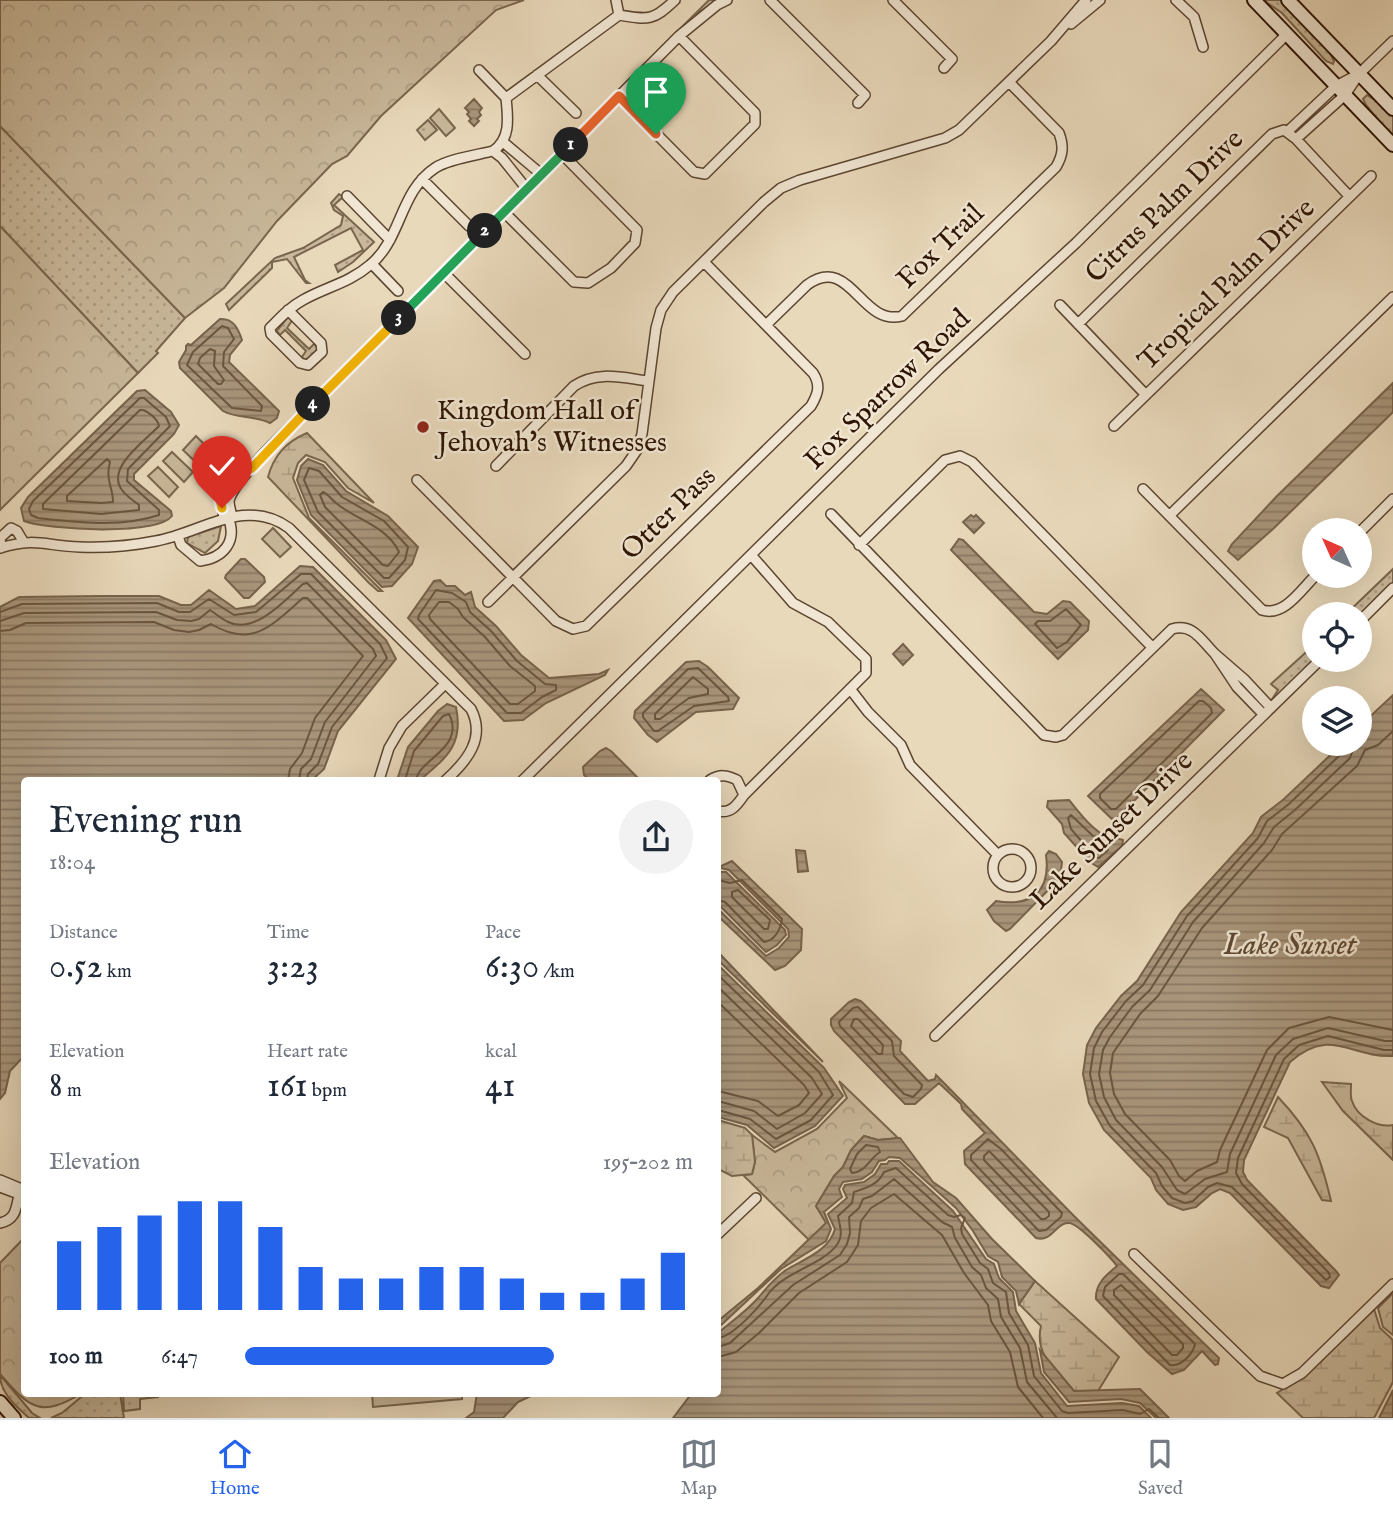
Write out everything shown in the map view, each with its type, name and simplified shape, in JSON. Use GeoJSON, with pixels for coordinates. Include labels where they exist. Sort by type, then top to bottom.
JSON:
{"type":"FeatureCollection","features":[{"type":"Feature","properties":{"kind":"main road"},"geometry":{"type":"LineString","coordinates":[[1254,0],[1393,145]]}},
{"type":"Feature","properties":{"kind":"main road"},"geometry":{"type":"LineString","coordinates":[[1288,0],[1393,109]]}},
{"type":"Feature","properties":{"kind":"main road"},"geometry":{"type":"LineString","coordinates":[[0,1402],[14,1418]]}},
{"type":"Feature","properties":{"kind":"street"},"geometry":{"type":"LineString","coordinates":[[616,0],[619,15]]}},
{"type":"Feature","properties":{"kind":"street"},"geometry":{"type":"LineString","coordinates":[[506,99],[619,15],[641,19],[658,16],[675,0]]}},
{"type":"Feature","properties":{"kind":"street"},"geometry":{"type":"LineString","coordinates":[[178,536],[181,545],[200,561],[215,559],[228,547],[232,526],[220,499],[224,486],[235,475],[252,468],[679,36],[727,0]]}},
{"type":"Feature","properties":{"kind":"street"},"geometry":{"type":"LineString","coordinates":[[770,0],[865,95],[858,103]]}},
{"type":"Feature","properties":{"kind":"street"},"geometry":{"type":"LineString","coordinates":[[893,0],[953,59],[944,68]]}},
{"type":"Feature","properties":{"kind":"street"},"geometry":{"type":"LineString","coordinates":[[1051,41],[1086,0]]}},
{"type":"Feature","properties":{"kind":"street"},"geometry":{"type":"LineString","coordinates":[[488,602],[626,466],[642,434],[656,328],[661,310],[673,292],[764,202],[781,188],[800,180],[945,138],[959,130],[1051,41],[1100,0]]}},
{"type":"Feature","properties":{"kind":"street"},"geometry":{"type":"LineString","coordinates":[[1176,0],[1194,17],[1203,47]]}},
{"type":"Feature","properties":{"kind":"street","name":"Fox Sparrow Road"},"geometry":{"type":"LineString","coordinates":[[526,777],[939,369],[1076,243],[1287,34]]}},
{"type":"Feature","properties":{"kind":"street"},"geometry":{"type":"LineString","coordinates":[[619,96],[694,172],[705,174],[755,124],[755,113],[679,36]]}},
{"type":"Feature","properties":{"kind":"street","name":"Citrus Palm Drive"},"geometry":{"type":"LineString","coordinates":[[1287,132],[1359,74],[1393,41]]}},
{"type":"Feature","properties":{"kind":"street"},"geometry":{"type":"LineString","coordinates":[[288,310],[321,343],[322,352],[308,365],[300,363],[271,334],[270,328],[288,310],[304,299],[339,286],[372,264],[390,240],[409,194],[437,166],[492,151],[503,142],[509,126],[506,99],[479,70]]}},
{"type":"Feature","properties":{"kind":"street"},"geometry":{"type":"LineString","coordinates":[[537,75],[576,113]]}},
{"type":"Feature","properties":{"kind":"street","name":"Fox Trail"},"geometry":{"type":"LineString","coordinates":[[767,324],[807,285],[815,279],[825,277],[844,282],[878,315],[892,318],[902,316],[1055,167],[1062,158],[1063,144],[1059,133],[1009,82]]}},
{"type":"Feature","properties":{"kind":"street","name":"Citrus Palm Drive"},"geometry":{"type":"LineString","coordinates":[[1078,324],[1272,134],[1287,132],[1296,139],[1340,90]]}},
{"type":"Feature","properties":{"kind":"street"},"geometry":{"type":"LineString","coordinates":[[1296,139],[1349,197]]}},
{"type":"Feature","properties":{"kind":"street"},"geometry":{"type":"LineString","coordinates":[[503,142],[541,174]]}},
{"type":"Feature","properties":{"kind":"street"},"geometry":{"type":"LineString","coordinates":[[492,151],[526,188]]}},
{"type":"Feature","properties":{"kind":"street"},"geometry":{"type":"LineString","coordinates":[[506,164],[516,153]]}},
{"type":"Feature","properties":{"kind":"street"},"geometry":{"type":"LineString","coordinates":[[504,212],[574,282],[588,283],[611,268],[635,243],[637,230],[562,154]]}},
{"type":"Feature","properties":{"kind":"street","name":"Tropical Palm Drive"},"geometry":{"type":"LineString","coordinates":[[1114,426],[1371,176]]}},
{"type":"Feature","properties":{"kind":"street"},"geometry":{"type":"LineString","coordinates":[[422,179],[469,226]]}},
{"type":"Feature","properties":{"kind":"street"},"geometry":{"type":"LineString","coordinates":[[347,196],[390,240]]}},
{"type":"Feature","properties":{"kind":"street","name":"Otter Pass"},"geometry":{"type":"LineString","coordinates":[[417,480],[563,626],[573,629],[586,626],[811,406],[817,397],[818,380],[767,324],[704,262]]}},
{"type":"Feature","properties":{"kind":"street"},"geometry":{"type":"LineString","coordinates":[[372,264],[398,291]]}},
{"type":"Feature","properties":{"kind":"street"},"geometry":{"type":"LineString","coordinates":[[444,273],[525,354]]}},
{"type":"Feature","properties":{"kind":"street"},"geometry":{"type":"LineString","coordinates":[[1170,515],[1393,297]]}},
{"type":"Feature","properties":{"kind":"street"},"geometry":{"type":"LineString","coordinates":[[1060,305],[1146,395]]}},
{"type":"Feature","properties":{"kind":"street"},"geometry":{"type":"LineString","coordinates":[[496,466],[574,386],[586,378],[600,375],[649,382]]}},
{"type":"Feature","properties":{"kind":"street"},"geometry":{"type":"LineString","coordinates":[[859,545],[945,460],[960,456],[972,462],[1152,647]]}},
{"type":"Feature","properties":{"kind":"street"},"geometry":{"type":"LineString","coordinates":[[1143,489],[1262,610],[1274,612],[1283,608],[1303,588]]}},
{"type":"Feature","properties":{"kind":"street"},"geometry":{"type":"LineString","coordinates":[[1372,520],[1393,499]]}},
{"type":"Feature","properties":{"kind":"street"},"geometry":{"type":"LineString","coordinates":[[23,541],[11,527],[0,538],[0,548],[23,541],[44,541],[79,547],[139,544],[178,536],[228,517],[259,514],[272,517],[289,528],[471,709],[477,731],[473,750],[449,777]]}},
{"type":"Feature","properties":{"kind":"street"},"geometry":{"type":"LineString","coordinates":[[831,514],[1044,735],[1063,735],[1152,647],[1172,629],[1181,626],[1190,628],[1271,708]]}},
{"type":"Feature","properties":{"kind":"street"},"geometry":{"type":"LineString","coordinates":[[721,811],[730,811],[866,673],[866,659],[828,622],[793,603],[752,555]]}},
{"type":"Feature","properties":{"kind":"street"},"geometry":{"type":"LineString","coordinates":[[1372,609],[1393,588]]}},
{"type":"Feature","properties":{"kind":"street"},"geometry":{"type":"LineString","coordinates":[[1215,654],[1237,687],[1264,715]]}},
{"type":"Feature","properties":{"kind":"street","name":"Lake Sunset Drive"},"geometry":{"type":"LineString","coordinates":[[936,1036],[1308,672]]}},
{"type":"Feature","properties":{"kind":"street"},"geometry":{"type":"LineString","coordinates":[[380,777],[389,748],[402,726],[445,684]]}},
{"type":"Feature","properties":{"kind":"street"},"geometry":{"type":"LineString","coordinates":[[850,691],[901,745],[910,765],[998,855]]}},
{"type":"Feature","properties":{"kind":"street"},"geometry":{"type":"LineString","coordinates":[[715,777],[729,776],[737,780],[744,795]]}},
{"type":"Feature","properties":{"kind":"street"},"geometry":{"type":"LineString","coordinates":[[1016,850],[1027,857],[1031,869],[1026,881],[1015,887],[999,882],[993,871],[998,855],[1003,851],[1016,850]]}},
{"type":"Feature","properties":{"kind":"street"},"geometry":{"type":"LineString","coordinates":[[0,1181],[21,1192]]}},
{"type":"Feature","properties":{"kind":"street"},"geometry":{"type":"LineString","coordinates":[[0,1187],[21,1193]]}},
{"type":"Feature","properties":{"kind":"street"},"geometry":{"type":"LineString","coordinates":[[0,1223],[7,1222],[15,1214],[21,1196]]}},
{"type":"Feature","properties":{"kind":"street"},"geometry":{"type":"LineString","coordinates":[[721,1231],[756,1198]]}},
{"type":"Feature","properties":{"kind":"street"},"geometry":{"type":"LineString","coordinates":[[1134,1254],[1260,1376],[1283,1384],[1301,1373],[1393,1284]]}},
{"type":"Feature","properties":{"kind":"green space"},"geometry":{"type":"Polygon","coordinates":[[[0,0],[524,0],[496,10],[381,116],[347,156],[332,164],[277,221],[224,288],[185,318],[0,126],[0,0]]]}},
{"type":"Feature","properties":{"kind":"green space"},"geometry":{"type":"Polygon","coordinates":[[[709,0],[718,0],[701,11],[544,164],[709,0]]]}},
{"type":"Feature","properties":{"kind":"green space"},"geometry":{"type":"Polygon","coordinates":[[[1263,0],[1285,0],[1324,42],[1333,64],[1326,61],[1282,13],[1263,0]]]}},
{"type":"Feature","properties":{"kind":"green space"},"geometry":{"type":"Polygon","coordinates":[[[1367,95],[1393,115],[1393,138],[1366,105],[1363,99],[1367,95]]]}},
{"type":"Feature","properties":{"kind":"green space"},"geometry":{"type":"Polygon","coordinates":[[[439,109],[455,128],[446,136],[430,118],[439,109]]]}},
{"type":"Feature","properties":{"kind":"green space"},"geometry":{"type":"Polygon","coordinates":[[[428,120],[437,130],[425,140],[417,130],[428,120]]]}},
{"type":"Feature","properties":{"kind":"green space"},"geometry":{"type":"Polygon","coordinates":[[[0,126],[185,318],[156,351],[158,353],[138,373],[0,226],[0,126]]]}},
{"type":"Feature","properties":{"kind":"green space"},"geometry":{"type":"Polygon","coordinates":[[[339,194],[343,197],[334,205],[374,242],[338,272],[335,265],[363,250],[351,228],[294,257],[309,283],[306,283],[287,259],[272,262],[272,268],[229,310],[226,304],[275,258],[303,248],[341,225],[343,216],[334,210],[331,203],[339,194]]]}},
{"type":"Feature","properties":{"kind":"green space"},"geometry":{"type":"Polygon","coordinates":[[[0,226],[138,373],[0,510],[0,226]]]}},
{"type":"Feature","properties":{"kind":"green space"},"geometry":{"type":"Polygon","coordinates":[[[288,317],[293,319],[287,328],[309,349],[314,344],[319,349],[306,362],[302,357],[306,351],[285,330],[280,335],[277,331],[288,317]]]}},
{"type":"Feature","properties":{"kind":"green space"},"geometry":{"type":"Polygon","coordinates":[[[307,433],[374,503],[348,488],[325,462],[306,455],[298,463],[293,478],[309,518],[382,591],[369,583],[268,477],[282,450],[307,433]]]}},
{"type":"Feature","properties":{"kind":"green space"},"geometry":{"type":"Polygon","coordinates":[[[196,436],[217,457],[204,470],[183,450],[196,436]]]}},
{"type":"Feature","properties":{"kind":"green space"},"geometry":{"type":"Polygon","coordinates":[[[172,452],[193,472],[184,482],[163,461],[172,452]]]}},
{"type":"Feature","properties":{"kind":"green space"},"geometry":{"type":"Polygon","coordinates":[[[158,467],[178,487],[169,497],[148,476],[158,467]]]}},
{"type":"Feature","properties":{"kind":"green space"},"geometry":{"type":"Polygon","coordinates":[[[221,526],[218,541],[205,553],[187,543],[188,537],[221,526]]]}},
{"type":"Feature","properties":{"kind":"green space"},"geometry":{"type":"Polygon","coordinates":[[[273,528],[291,547],[280,557],[262,539],[273,528]]]}},
{"type":"Feature","properties":{"kind":"green space"},"geometry":{"type":"Polygon","coordinates":[[[1393,569],[1393,583],[1372,604],[1359,602],[1393,569]]]}},
{"type":"Feature","properties":{"kind":"green space"},"geometry":{"type":"Polygon","coordinates":[[[1302,656],[1302,672],[1267,707],[1278,690],[1271,684],[1302,656]]]}},
{"type":"Feature","properties":{"kind":"green space"},"geometry":{"type":"Polygon","coordinates":[[[839,1081],[898,1138],[878,1140],[864,1136],[851,1150],[843,1167],[834,1176],[816,1206],[827,1223],[809,1240],[743,1175],[752,1174],[755,1162],[752,1135],[775,1152],[817,1129],[847,1098],[839,1081]]]}},
{"type":"Feature","properties":{"kind":"green space"},"geometry":{"type":"Polygon","coordinates":[[[1322,1082],[1351,1084],[1351,1099],[1358,1112],[1375,1123],[1393,1125],[1393,1160],[1343,1111],[1322,1082]]]}},
{"type":"Feature","properties":{"kind":"green space"},"geometry":{"type":"Polygon","coordinates":[[[1278,1097],[1307,1133],[1323,1170],[1331,1201],[1322,1200],[1288,1138],[1264,1127],[1278,1097]]]}},
{"type":"Feature","properties":{"kind":"green space"},"geometry":{"type":"Polygon","coordinates":[[[721,1121],[745,1128],[752,1135],[755,1162],[752,1174],[732,1176],[721,1170],[721,1121]]]}},
{"type":"Feature","properties":{"kind":"green space"},"geometry":{"type":"Polygon","coordinates":[[[21,1241],[21,1396],[0,1374],[0,1263],[21,1241]]]}},
{"type":"Feature","properties":{"kind":"green space"},"geometry":{"type":"Polygon","coordinates":[[[1035,1281],[1119,1357],[1098,1391],[1074,1391],[1048,1362],[1041,1345],[1041,1326],[1019,1304],[1035,1281]]]}},
{"type":"Feature","properties":{"kind":"green space"},"geometry":{"type":"Polygon","coordinates":[[[1393,1293],[1393,1335],[1383,1327],[1378,1308],[1393,1293]]]}},
{"type":"Feature","properties":{"kind":"green space"},"geometry":{"type":"Polygon","coordinates":[[[1374,1309],[1380,1328],[1393,1340],[1393,1382],[1374,1418],[1303,1418],[1277,1393],[1305,1376],[1374,1309]]]}},
{"type":"Feature","properties":{"kind":"green space"},"geometry":{"type":"Polygon","coordinates":[[[0,1375],[32,1413],[40,1418],[29,1418],[14,1404],[3,1388],[0,1375]]]}},
{"type":"Feature","properties":{"kind":"green space"},"geometry":{"type":"Polygon","coordinates":[[[22,1397],[75,1397],[56,1406],[37,1406],[22,1397]]]}},
{"type":"Feature","properties":{"kind":"green space"},"geometry":{"type":"Polygon","coordinates":[[[81,1397],[121,1397],[124,1418],[51,1418],[62,1413],[81,1397]]]}},
{"type":"Feature","properties":{"kind":"green space"},"geometry":{"type":"Polygon","coordinates":[[[123,1397],[158,1397],[140,1399],[140,1409],[124,1411],[123,1397]]]}},
{"type":"Feature","properties":{"kind":"green space"},"geometry":{"type":"Polygon","coordinates":[[[372,1397],[462,1397],[462,1399],[373,1407],[372,1397]]]}},
{"type":"Feature","properties":{"kind":"water"},"geometry":{"type":"Polygon","coordinates":[[[474,99],[482,108],[477,119],[479,121],[474,126],[469,121],[469,112],[465,108],[474,99]]]}},
{"type":"Feature","properties":{"kind":"water"},"geometry":{"type":"Polygon","coordinates":[[[220,319],[228,320],[234,325],[242,340],[230,355],[229,362],[279,411],[277,418],[270,423],[223,411],[180,368],[179,362],[186,346],[191,345],[220,319]]]}},
{"type":"Feature","properties":{"kind":"water"},"geometry":{"type":"Polygon","coordinates":[[[1393,383],[1393,412],[1238,560],[1228,551],[1277,496],[1393,383]]]}},
{"type":"Feature","properties":{"kind":"water"},"geometry":{"type":"Polygon","coordinates":[[[145,390],[171,412],[179,425],[174,434],[134,474],[134,480],[171,511],[172,516],[162,522],[124,529],[77,529],[24,521],[21,508],[28,497],[137,391],[145,390]]]}},
{"type":"Feature","properties":{"kind":"water"},"geometry":{"type":"Polygon","coordinates":[[[308,459],[323,465],[346,491],[388,516],[418,547],[412,564],[392,586],[382,587],[311,515],[297,480],[301,466],[308,459]]]}},
{"type":"Feature","properties":{"kind":"water"},"geometry":{"type":"Polygon","coordinates":[[[971,515],[976,515],[984,523],[974,533],[963,522],[971,515]]]}},
{"type":"Feature","properties":{"kind":"water"},"geometry":{"type":"Polygon","coordinates":[[[959,539],[1034,612],[1047,614],[1063,601],[1070,602],[1089,621],[1088,630],[1058,659],[951,550],[959,539]]]}},
{"type":"Feature","properties":{"kind":"water"},"geometry":{"type":"Polygon","coordinates":[[[241,559],[245,559],[264,577],[265,582],[249,598],[244,598],[225,578],[241,559]]]}},
{"type":"Feature","properties":{"kind":"water"},"geometry":{"type":"Polygon","coordinates":[[[300,566],[313,567],[386,640],[396,659],[338,731],[324,769],[315,777],[21,777],[21,1059],[10,1071],[5,1093],[0,1099],[0,607],[19,597],[100,596],[159,596],[181,605],[191,605],[209,590],[236,609],[255,606],[300,566]]]}},
{"type":"Feature","properties":{"kind":"water"},"geometry":{"type":"Polygon","coordinates":[[[440,580],[446,586],[455,586],[465,595],[471,592],[475,607],[521,655],[549,678],[599,674],[608,670],[605,675],[546,703],[523,720],[504,721],[408,618],[434,581],[440,580]]]}},
{"type":"Feature","properties":{"kind":"water"},"geometry":{"type":"Polygon","coordinates":[[[903,644],[913,655],[903,665],[893,654],[903,644]]]}},
{"type":"Feature","properties":{"kind":"water"},"geometry":{"type":"Polygon","coordinates":[[[699,661],[739,698],[733,709],[696,712],[657,742],[634,718],[635,711],[686,662],[699,661]]]}},
{"type":"Feature","properties":{"kind":"water"},"geometry":{"type":"Polygon","coordinates":[[[1201,689],[1224,710],[1114,821],[1088,796],[1201,689]]]}},
{"type":"Feature","properties":{"kind":"water","name":"Lake Sunset"},"geometry":{"type":"Polygon","coordinates":[[[1393,695],[1393,1056],[1329,1045],[1304,1051],[1290,1062],[1244,1160],[1243,1172],[1247,1180],[1339,1275],[1329,1288],[1321,1286],[1230,1193],[1220,1189],[1196,1207],[1183,1210],[1168,1204],[1156,1190],[1151,1178],[1104,1130],[1089,1103],[1083,1074],[1087,1045],[1096,1028],[1121,996],[1137,981],[1181,912],[1253,833],[1261,817],[1329,756],[1372,756],[1372,715],[1393,695]]]}},
{"type":"Feature","properties":{"kind":"water"},"geometry":{"type":"Polygon","coordinates":[[[447,704],[456,707],[457,731],[451,750],[424,777],[398,777],[408,747],[447,704]]]}},
{"type":"Feature","properties":{"kind":"water"},"geometry":{"type":"Polygon","coordinates":[[[606,748],[611,751],[637,777],[586,777],[583,767],[606,748]]]}},
{"type":"Feature","properties":{"kind":"water"},"geometry":{"type":"Polygon","coordinates":[[[1069,800],[1101,834],[1123,840],[1122,846],[1098,867],[1090,862],[1064,833],[1062,824],[1047,807],[1048,801],[1069,800]]]}},
{"type":"Feature","properties":{"kind":"water"},"geometry":{"type":"Polygon","coordinates":[[[796,850],[805,851],[808,871],[798,872],[796,850]]]}},
{"type":"Feature","properties":{"kind":"water"},"geometry":{"type":"Polygon","coordinates":[[[1049,851],[1056,854],[1062,862],[1060,878],[1006,931],[994,921],[987,910],[996,901],[1019,902],[1036,894],[1045,879],[1046,855],[1049,851]]]}},
{"type":"Feature","properties":{"kind":"water"},"geometry":{"type":"Polygon","coordinates":[[[732,861],[802,929],[801,950],[785,966],[775,970],[721,919],[721,912],[766,956],[779,948],[789,937],[788,929],[729,870],[721,866],[732,861]]]}},
{"type":"Feature","properties":{"kind":"water"},"geometry":{"type":"Polygon","coordinates":[[[721,872],[726,872],[785,930],[786,935],[766,952],[721,907],[721,872]]]}},
{"type":"Feature","properties":{"kind":"water"},"geometry":{"type":"Polygon","coordinates":[[[721,955],[823,1062],[721,963],[721,955]]]}},
{"type":"Feature","properties":{"kind":"water"},"geometry":{"type":"Polygon","coordinates":[[[721,968],[824,1068],[843,1096],[815,1126],[774,1148],[747,1125],[721,1118],[721,968]]]}},
{"type":"Feature","properties":{"kind":"water"},"geometry":{"type":"Polygon","coordinates":[[[855,999],[861,1001],[901,1041],[900,1051],[928,1081],[935,1079],[936,1075],[1076,1218],[1219,1358],[1218,1364],[1215,1365],[1202,1351],[1184,1370],[1172,1374],[1147,1352],[1096,1299],[1099,1284],[1117,1266],[1102,1249],[1069,1223],[1046,1238],[1036,1238],[965,1164],[964,1151],[985,1133],[962,1109],[961,1104],[939,1083],[915,1104],[905,1104],[834,1031],[831,1019],[855,999]]]}},
{"type":"Feature","properties":{"kind":"water"},"geometry":{"type":"Polygon","coordinates":[[[864,1136],[878,1140],[900,1138],[933,1182],[956,1198],[992,1239],[1035,1281],[1019,1304],[1016,1291],[1002,1277],[998,1262],[988,1256],[956,1208],[900,1158],[889,1157],[879,1161],[872,1172],[862,1179],[843,1182],[839,1189],[842,1197],[824,1212],[831,1229],[826,1241],[781,1269],[721,1325],[721,1319],[758,1288],[826,1223],[816,1206],[834,1176],[843,1167],[851,1150],[864,1136]]]}},
{"type":"Feature","properties":{"kind":"water"},"geometry":{"type":"Polygon","coordinates":[[[889,1161],[899,1161],[953,1211],[986,1259],[994,1264],[999,1278],[1013,1292],[1016,1311],[1035,1343],[1041,1373],[1067,1406],[1122,1403],[1139,1406],[1151,1418],[673,1418],[689,1397],[721,1397],[721,1330],[749,1307],[782,1273],[822,1249],[835,1229],[828,1214],[847,1198],[843,1189],[845,1185],[864,1182],[875,1174],[881,1164],[887,1164],[889,1161]]]}},
{"type":"Feature","properties":{"kind":"water"},"geometry":{"type":"Polygon","coordinates":[[[1040,1350],[1074,1391],[1140,1389],[1169,1418],[1156,1418],[1140,1403],[1121,1399],[1069,1402],[1044,1372],[1040,1350]]]}},
{"type":"Feature","properties":{"kind":"water"},"geometry":{"type":"Polygon","coordinates":[[[1393,1390],[1393,1418],[1379,1418],[1393,1390]]]}},
{"type":"Feature","properties":{"kind":"water"},"geometry":{"type":"Polygon","coordinates":[[[476,1397],[529,1397],[518,1402],[503,1418],[466,1418],[474,1412],[476,1397]]]}},
{"type":"Feature","properties":{"kind":"place","name":"Kingdom Hall of Jehovah's Witnesses"},"geometry":{"type":"Point","coordinates":[423,427]}},
{"type":"Feature","properties":{"kind":"route"},"geometry":{"type":"LineString","coordinates":[[222,508],[220,499],[229,480],[252,468],[619,96],[656,134]]}}]}
